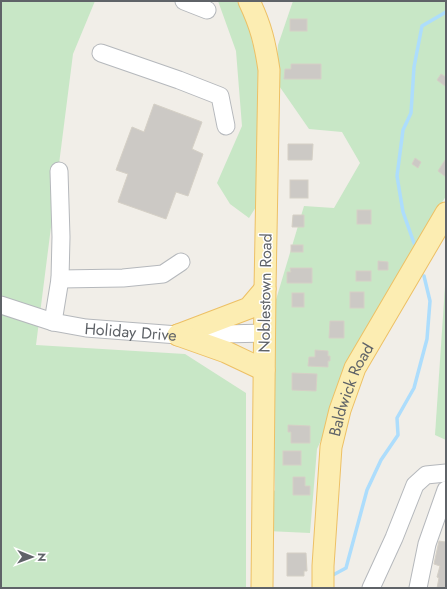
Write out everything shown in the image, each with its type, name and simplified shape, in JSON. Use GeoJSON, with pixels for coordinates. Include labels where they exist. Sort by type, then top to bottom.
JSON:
{"type":"FeatureCollection","features":[{"type":"Feature","properties":{"kind":"main road","name":"Noblestown Road"},"geometry":{"type":"LineString","coordinates":[[249,1],[265,42],[269,70],[264,333],[262,588]]}},
{"type":"Feature","properties":{"kind":"main road","name":"Baldwick Road"},"geometry":{"type":"LineString","coordinates":[[323,588],[323,566],[331,447],[340,410],[355,368],[446,213]]}},
{"type":"Feature","properties":{"kind":"main road"},"geometry":{"type":"LineString","coordinates":[[178,335],[249,308],[265,289]]}},
{"type":"Feature","properties":{"kind":"main road"},"geometry":{"type":"LineString","coordinates":[[178,335],[226,352],[264,370]]}},
{"type":"Feature","properties":{"kind":"street"},"geometry":{"type":"LineString","coordinates":[[184,1],[207,10]]}},
{"type":"Feature","properties":{"kind":"street"},"geometry":{"type":"LineString","coordinates":[[101,53],[220,96],[226,126]]}},
{"type":"Feature","properties":{"kind":"street"},"geometry":{"type":"LineString","coordinates":[[52,322],[60,279],[61,237],[59,171]]}},
{"type":"Feature","properties":{"kind":"street"},"geometry":{"type":"LineString","coordinates":[[60,279],[123,278],[164,274],[181,262]]}},
{"type":"Feature","properties":{"kind":"street","name":"Holiday Drive"},"geometry":{"type":"LineString","coordinates":[[1,305],[52,322],[86,328],[178,335],[264,333]]}},
{"type":"Feature","properties":{"kind":"street"},"geometry":{"type":"LineString","coordinates":[[371,588],[394,538],[415,485],[426,475],[446,473]]}},
{"type":"Feature","properties":{"kind":"street"},"geometry":{"type":"LineString","coordinates":[[418,588],[427,544],[446,490]]}},
{"type":"Feature","properties":{"kind":"green space"},"geometry":{"type":"Polygon","coordinates":[[[1,1],[95,1],[73,54],[36,345],[185,354],[246,393],[246,588],[1,588],[1,1]]]}},
{"type":"Feature","properties":{"kind":"green space"},"geometry":{"type":"Polygon","coordinates":[[[218,1],[238,1],[244,8],[258,64],[256,207],[249,218],[230,204],[217,183],[242,126],[236,51],[218,1]]]}},
{"type":"Feature","properties":{"kind":"green space"},"geometry":{"type":"Polygon","coordinates":[[[293,1],[446,1],[446,196],[391,287],[317,449],[310,533],[267,531],[255,517],[275,490],[272,313],[304,206],[334,208],[360,163],[342,132],[309,129],[275,80],[278,45],[293,1]]]}},
{"type":"Feature","properties":{"kind":"green space"},"geometry":{"type":"Polygon","coordinates":[[[446,271],[446,440],[435,435],[446,271]]]}},
{"type":"Feature","properties":{"kind":"building"},"geometry":{"type":"Polygon","coordinates":[[[290,19],[307,19],[307,31],[290,31],[290,19]]]}},
{"type":"Feature","properties":{"kind":"building"},"geometry":{"type":"Polygon","coordinates":[[[291,64],[321,64],[321,79],[284,79],[285,69],[291,69],[291,64]]]}},
{"type":"Feature","properties":{"kind":"building"},"geometry":{"type":"Polygon","coordinates":[[[441,74],[446,77],[445,86],[437,80],[441,74]]]}},
{"type":"Feature","properties":{"kind":"building"},"geometry":{"type":"Polygon","coordinates":[[[154,104],[202,122],[192,149],[203,154],[188,196],[176,192],[166,219],[118,202],[128,174],[116,170],[132,127],[144,132],[154,104]]]}},
{"type":"Feature","properties":{"kind":"building"},"geometry":{"type":"Polygon","coordinates":[[[288,144],[313,144],[312,160],[288,160],[288,144]]]}},
{"type":"Feature","properties":{"kind":"building"},"geometry":{"type":"Polygon","coordinates":[[[415,158],[421,162],[418,168],[412,164],[415,158]]]}},
{"type":"Feature","properties":{"kind":"building"},"geometry":{"type":"Polygon","coordinates":[[[446,160],[446,177],[438,171],[446,160]]]}},
{"type":"Feature","properties":{"kind":"building"},"geometry":{"type":"Polygon","coordinates":[[[290,180],[308,180],[308,198],[290,198],[290,180]]]}},
{"type":"Feature","properties":{"kind":"building"},"geometry":{"type":"Polygon","coordinates":[[[357,210],[371,210],[371,224],[357,224],[357,210]]]}},
{"type":"Feature","properties":{"kind":"building"},"geometry":{"type":"Polygon","coordinates":[[[293,215],[304,215],[304,227],[292,227],[293,215]]]}},
{"type":"Feature","properties":{"kind":"building"},"geometry":{"type":"Polygon","coordinates":[[[291,245],[303,245],[303,252],[291,252],[291,245]]]}},
{"type":"Feature","properties":{"kind":"building"},"geometry":{"type":"Polygon","coordinates":[[[378,261],[388,262],[388,270],[378,270],[378,261]]]}},
{"type":"Feature","properties":{"kind":"building"},"geometry":{"type":"Polygon","coordinates":[[[290,268],[312,268],[312,283],[287,283],[287,272],[291,272],[290,268]]]}},
{"type":"Feature","properties":{"kind":"building"},"geometry":{"type":"Polygon","coordinates":[[[356,271],[371,271],[371,281],[356,281],[356,271]]]}},
{"type":"Feature","properties":{"kind":"building"},"geometry":{"type":"Polygon","coordinates":[[[350,292],[364,292],[364,308],[350,308],[350,292]]]}},
{"type":"Feature","properties":{"kind":"building"},"geometry":{"type":"Polygon","coordinates":[[[292,293],[304,293],[304,307],[292,307],[292,293]]]}},
{"type":"Feature","properties":{"kind":"building"},"geometry":{"type":"Polygon","coordinates":[[[330,321],[344,321],[344,338],[329,338],[330,321]]]}},
{"type":"Feature","properties":{"kind":"building"},"geometry":{"type":"Polygon","coordinates":[[[315,350],[328,351],[330,361],[328,361],[328,367],[308,366],[309,357],[315,357],[315,350]]]}},
{"type":"Feature","properties":{"kind":"building"},"geometry":{"type":"Polygon","coordinates":[[[292,373],[317,374],[316,391],[292,390],[292,373]]]}},
{"type":"Feature","properties":{"kind":"building"},"geometry":{"type":"Polygon","coordinates":[[[288,425],[310,426],[310,443],[291,443],[291,432],[288,432],[288,425]]]}},
{"type":"Feature","properties":{"kind":"building"},"geometry":{"type":"Polygon","coordinates":[[[283,451],[301,451],[301,465],[283,465],[283,451]]]}},
{"type":"Feature","properties":{"kind":"building"},"geometry":{"type":"Polygon","coordinates":[[[293,477],[305,477],[305,486],[310,486],[310,495],[293,495],[293,477]]]}},
{"type":"Feature","properties":{"kind":"building"},"geometry":{"type":"Polygon","coordinates":[[[446,539],[446,588],[437,588],[439,578],[437,577],[440,566],[434,564],[439,541],[445,542],[446,539]]]}},
{"type":"Feature","properties":{"kind":"building"},"geometry":{"type":"Polygon","coordinates":[[[287,553],[306,553],[307,571],[304,571],[304,576],[287,576],[287,553]]]}},
{"type":"Feature","properties":{"kind":"waterway"},"geometry":{"type":"LineString","coordinates":[[414,243],[403,212],[397,176],[403,130],[411,113],[414,67],[422,26],[446,12]]}},
{"type":"Feature","properties":{"kind":"waterway"},"geometry":{"type":"LineString","coordinates":[[333,575],[346,568],[367,490],[381,460],[398,435],[397,418],[414,388],[427,339],[430,301],[424,276]]}}]}
